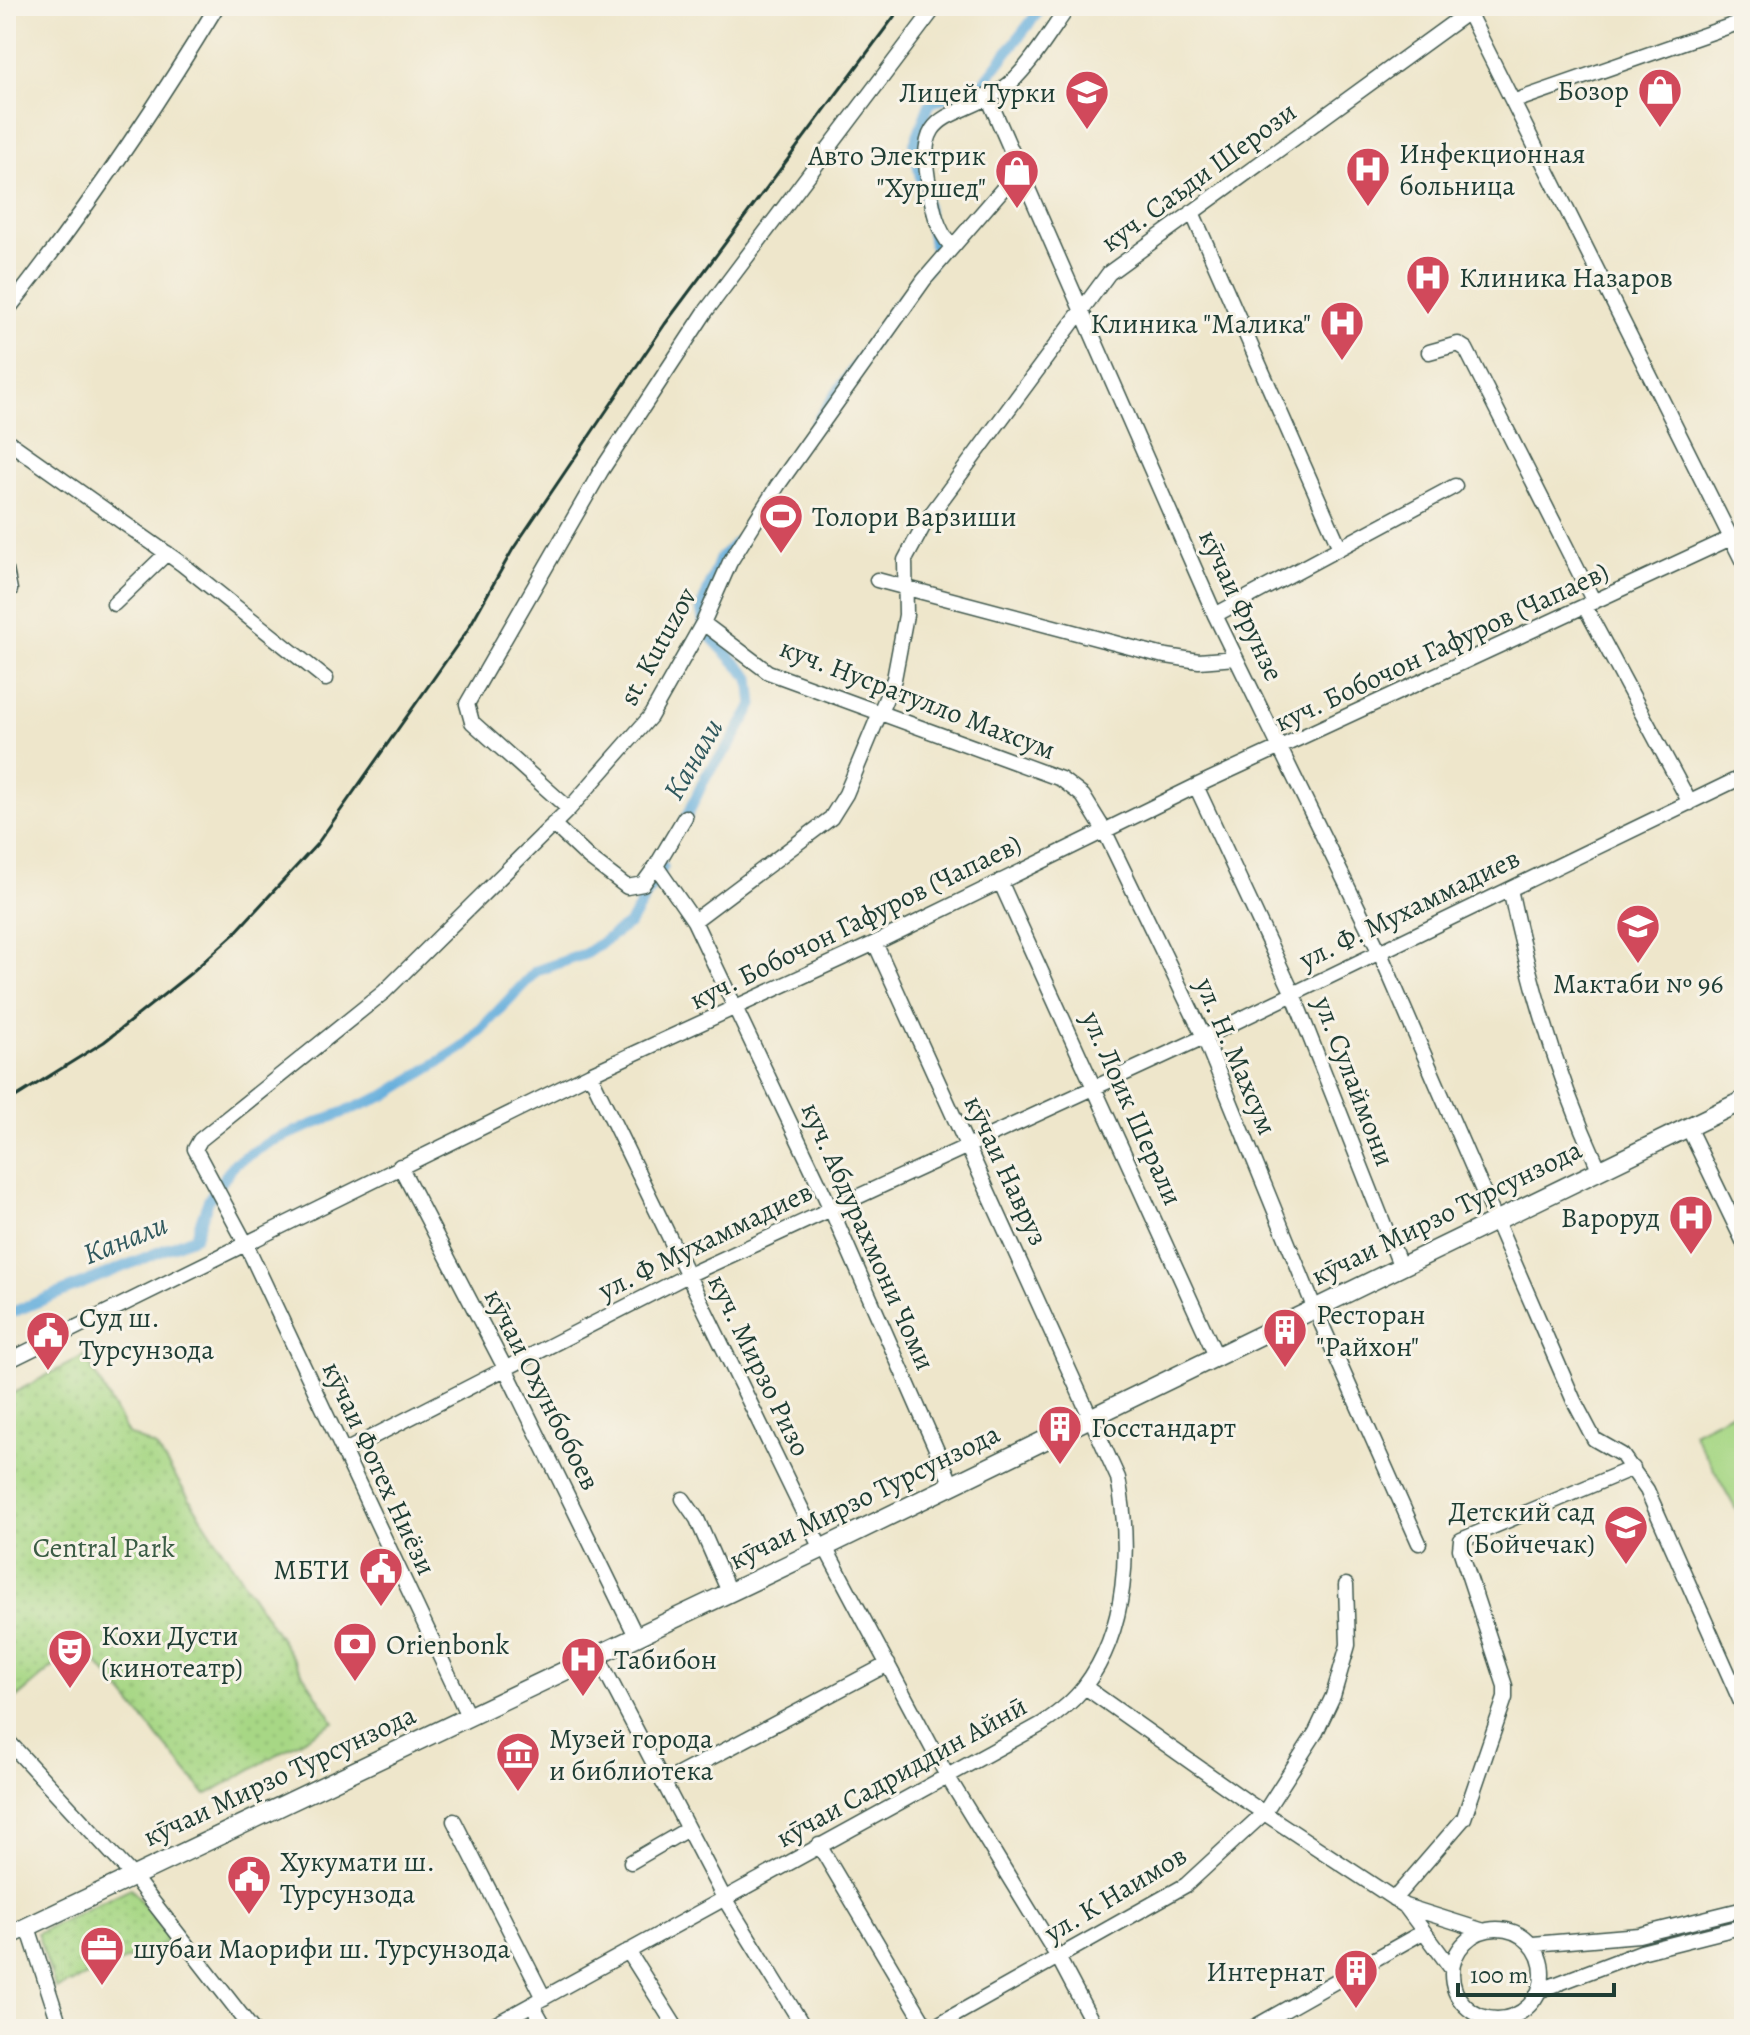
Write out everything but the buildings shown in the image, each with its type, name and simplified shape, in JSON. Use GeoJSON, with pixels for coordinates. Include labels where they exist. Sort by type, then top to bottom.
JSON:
{"type":"FeatureCollection","features":[{"type":"Feature","properties":{"kind":"main road","name":"кӯчаи Мирзо Турсунзода"},"geometry":{"type":"LineString","coordinates":[[6,1937],[823,1548],[1744,1100]]}},
{"type":"Feature","properties":{"kind":"street"},"geometry":{"type":"LineString","coordinates":[[6,312],[59,243],[173,78],[217,6]]}},
{"type":"Feature","properties":{"kind":"street"},"geometry":{"type":"LineString","coordinates":[[569,809],[472,722],[467,704],[601,471],[706,311],[936,6]]}},
{"type":"Feature","properties":{"kind":"street"},"geometry":{"type":"LineString","coordinates":[[952,247],[936,222],[924,160],[926,138],[944,119],[1004,88],[1069,6]]}},
{"type":"Feature","properties":{"kind":"street"},"geometry":{"type":"LineString","coordinates":[[1467,9],[1744,564]]}},
{"type":"Feature","properties":{"kind":"street","name":"куч. Саъди Шерози"},"geometry":{"type":"LineString","coordinates":[[694,921],[831,818],[846,794],[894,679],[906,615],[905,560],[926,521],[1109,273],[1467,9]]}},
{"type":"Feature","properties":{"kind":"street"},"geometry":{"type":"LineString","coordinates":[[1515,101],[1744,21]]}},
{"type":"Feature","properties":{"kind":"street","name":"кӯчаи Фрунзе"},"geometry":{"type":"LineString","coordinates":[[987,95],[1083,306],[1215,615],[1380,953],[1494,1222],[1594,1439],[1622,1455],[1633,1468]]}},
{"type":"Feature","properties":{"kind":"street","name":"st. Kutuzov"},"geometry":{"type":"LineString","coordinates":[[210,1181],[195,1149],[200,1140],[371,1005],[569,809],[650,717],[703,623],[730,562],[778,485],[952,247],[1020,169]]}},
{"type":"Feature","properties":{"kind":"street"},"geometry":{"type":"LineString","coordinates":[[1192,212],[1340,548]]}},
{"type":"Feature","properties":{"kind":"street"},"geometry":{"type":"LineString","coordinates":[[1429,352],[1458,344],[1466,349],[1589,605],[1690,803]]}},
{"type":"Feature","properties":{"kind":"street"},"geometry":{"type":"LineString","coordinates":[[6,440],[167,553],[326,679]]}},
{"type":"Feature","properties":{"kind":"street"},"geometry":{"type":"LineString","coordinates":[[1215,615],[1455,486]]}},
{"type":"Feature","properties":{"kind":"street","name":"куч. Бобочон Гафуров (Чапаев)"},"geometry":{"type":"LineString","coordinates":[[6,1362],[590,1074],[875,943],[1196,786],[1282,749],[1731,538]]}},
{"type":"Feature","properties":{"kind":"street"},"geometry":{"type":"LineString","coordinates":[[114,604],[167,553]]}},
{"type":"Feature","properties":{"kind":"street"},"geometry":{"type":"LineString","coordinates":[[6,570],[10,590]]}},
{"type":"Feature","properties":{"kind":"street"},"geometry":{"type":"LineString","coordinates":[[877,580],[904,584],[1160,655],[1199,661],[1236,658]]}},
{"type":"Feature","properties":{"kind":"street","name":"куч. Нусратулло Махсум"},"geometry":{"type":"LineString","coordinates":[[703,623],[768,672],[1061,779],[1083,796],[1104,830]]}},
{"type":"Feature","properties":{"kind":"street","name":"ул. Ф. Мухаммадиев"},"geometry":{"type":"LineString","coordinates":[[1096,1088],[1744,776]]}},
{"type":"Feature","properties":{"kind":"street","name":"ул. Сулаймони"},"geometry":{"type":"LineString","coordinates":[[1196,786],[1293,994],[1400,1265]]}},
{"type":"Feature","properties":{"kind":"street"},"geometry":{"type":"LineString","coordinates":[[553,824],[589,858],[627,887],[643,884],[685,817]]}},
{"type":"Feature","properties":{"kind":"street","name":"ул. Н. Махсум"},"geometry":{"type":"LineString","coordinates":[[1104,830],[1204,1037],[1314,1307],[1419,1543]]}},
{"type":"Feature","properties":{"kind":"street","name":"куч. Абдурахмони Чоми"},"geometry":{"type":"LineString","coordinates":[[656,866],[694,921],[830,1207],[952,1485]]}},
{"type":"Feature","properties":{"kind":"street","name":"ул. Лоик Шерали"},"geometry":{"type":"LineString","coordinates":[[1000,881],[1216,1356]]}},
{"type":"Feature","properties":{"kind":"street"},"geometry":{"type":"LineString","coordinates":[[1510,889],[1544,1030],[1567,1099],[1599,1169]]}},
{"type":"Feature","properties":{"kind":"street","name":"кӯчаи Навруз"},"geometry":{"type":"LineString","coordinates":[[875,943],[1091,1417]]}},
{"type":"Feature","properties":{"kind":"street","name":"куч. Мирзо Ризо"},"geometry":{"type":"LineString","coordinates":[[590,1074],[823,1548],[946,1774],[1059,1959],[1096,2029]]}},
{"type":"Feature","properties":{"kind":"street","name":"ул. Ф Мухаммадиев"},"geometry":{"type":"LineString","coordinates":[[343,1452],[688,1275],[966,1144],[1096,1088]]}},
{"type":"Feature","properties":{"kind":"street"},"geometry":{"type":"LineString","coordinates":[[1688,1127],[1744,1243]]}},
{"type":"Feature","properties":{"kind":"street","name":"кӯчаи Охунбобоев"},"geometry":{"type":"LineString","coordinates":[[400,1166],[505,1368],[636,1636]]}},
{"type":"Feature","properties":{"kind":"street","name":"кӯчаи Фотех Ниёзи"},"geometry":{"type":"LineString","coordinates":[[210,1181],[245,1242],[468,1716]]}},
{"type":"Feature","properties":{"kind":"street","name":"кӯчаи Садриддин Айнӣ"},"geometry":{"type":"LineString","coordinates":[[487,2029],[946,1774],[1042,1724],[1085,1687],[1113,1625],[1124,1569],[1124,1510],[1118,1478],[1091,1417]]}},
{"type":"Feature","properties":{"kind":"street"},"geometry":{"type":"LineString","coordinates":[[1399,1902],[1464,1818],[1505,1698],[1505,1686],[1460,1549],[1461,1540],[1633,1468],[1647,1490],[1744,1709]]}},
{"type":"Feature","properties":{"kind":"street"},"geometry":{"type":"LineString","coordinates":[[683,1499],[697,1519],[729,1592]]}},
{"type":"Feature","properties":{"kind":"street","name":"ул. К Наимов"},"geometry":{"type":"LineString","coordinates":[[929,2029],[1059,1959],[1186,1885],[1264,1813],[1316,1732],[1333,1696],[1348,1645],[1346,1585]]}},
{"type":"Feature","properties":{"kind":"street"},"geometry":{"type":"LineString","coordinates":[[597,1655],[686,1830],[805,2029]]}},
{"type":"Feature","properties":{"kind":"street"},"geometry":{"type":"LineString","coordinates":[[663,1783],[888,1664]]}},
{"type":"Feature","properties":{"kind":"street"},"geometry":{"type":"LineString","coordinates":[[1085,1687],[1264,1813],[1399,1902],[1481,1930],[1506,1928],[1533,1944],[1543,1966],[1541,1990]]}},
{"type":"Feature","properties":{"kind":"street"},"geometry":{"type":"LineString","coordinates":[[6,1739],[132,1875],[252,2029]]}},
{"type":"Feature","properties":{"kind":"street"},"geometry":{"type":"LineString","coordinates":[[454,1821],[538,2001],[546,2029]]}},
{"type":"Feature","properties":{"kind":"street"},"geometry":{"type":"LineString","coordinates":[[631,1862],[686,1830]]}},
{"type":"Feature","properties":{"kind":"street"},"geometry":{"type":"LineString","coordinates":[[819,1845],[929,2029]]}},
{"type":"Feature","properties":{"kind":"street"},"geometry":{"type":"LineString","coordinates":[[1399,1902],[1451,1968],[1456,1997],[1482,2023],[1524,2012]]}},
{"type":"Feature","properties":{"kind":"street"},"geometry":{"type":"LineString","coordinates":[[1533,1944],[1639,1935],[1744,1909]]}},
{"type":"Feature","properties":{"kind":"street"},"geometry":{"type":"LineString","coordinates":[[1520,2029],[1524,2012],[1541,1990],[1641,1952],[1744,1926]]}},
{"type":"Feature","properties":{"kind":"street"},"geometry":{"type":"LineString","coordinates":[[28,1927],[61,2029]]}},
{"type":"Feature","properties":{"kind":"street"},"geometry":{"type":"LineString","coordinates":[[1451,1968],[1463,1942],[1481,1930]]}},
{"type":"Feature","properties":{"kind":"street"},"geometry":{"type":"LineString","coordinates":[[1251,2029],[1423,1932]]}},
{"type":"Feature","properties":{"kind":"street"},"geometry":{"type":"LineString","coordinates":[[628,1951],[677,2029]]}},
{"type":"Feature","properties":{"kind":"green space","name":"Central Park"},"geometry":{"type":"Polygon","coordinates":[[[85,1355],[128,1434],[156,1447],[334,1722],[206,1795],[81,1643],[6,1707],[6,1397],[85,1355]]]}},
{"type":"Feature","properties":{"kind":"green space"},"geometry":{"type":"Polygon","coordinates":[[[1744,1406],[1744,1524],[1693,1432],[1744,1406]]]}},
{"type":"Feature","properties":{"kind":"green space"},"geometry":{"type":"Polygon","coordinates":[[[131,1888],[171,1941],[56,1989],[37,1933],[131,1888]]]}},
{"type":"Feature","properties":{"kind":"waterway","name":"Канали"},"geometry":{"type":"LineString","coordinates":[[925,270],[936,255],[914,145],[930,103],[984,82],[1043,6]]}},
{"type":"Feature","properties":{"kind":"waterway","name":"Канали"},"geometry":{"type":"LineString","coordinates":[[816,423],[902,299]]}},
{"type":"Feature","properties":{"kind":"waterway","name":"Канали"},"geometry":{"type":"LineString","coordinates":[[684,822],[707,774],[730,745],[753,705],[750,678],[705,631],[701,609],[720,559],[739,540]]}},
{"type":"Feature","properties":{"kind":"waterway","name":"Канали"},"geometry":{"type":"LineString","coordinates":[[6,1315],[195,1237],[209,1199],[235,1163],[272,1141],[384,1096],[465,1046],[536,971],[585,954],[630,923],[663,867]]}},
{"type":"Feature","properties":{"kind":"railway"},"geometry":{"type":"LineString","coordinates":[[6,1103],[104,1042],[191,973],[233,935],[317,844],[467,631],[513,549],[665,324],[902,6]]}},
{"type":"Feature","properties":{"kind":"place","name":"Бозор"},"geometry":{"type":"Point","coordinates":[1660,129]}},
{"type":"Feature","properties":{"kind":"place","name":"Лицей Турки"},"geometry":{"type":"Point","coordinates":[1087,131]}},
{"type":"Feature","properties":{"kind":"place","name":"Инфекционная больница"},"geometry":{"type":"Point","coordinates":[1368,208]}},
{"type":"Feature","properties":{"kind":"place","name":"Авто Электрик \"Хуршед\""},"geometry":{"type":"Point","coordinates":[1017,210]}},
{"type":"Feature","properties":{"kind":"place","name":"Клиника Назаров"},"geometry":{"type":"Point","coordinates":[1428,316]}},
{"type":"Feature","properties":{"kind":"place","name":"Клиника \"Малика\""},"geometry":{"type":"Point","coordinates":[1342,362]}},
{"type":"Feature","properties":{"kind":"place","name":"Толори Варзиши"},"geometry":{"type":"Point","coordinates":[781,555]}},
{"type":"Feature","properties":{"kind":"place","name":"Мактаби № 96"},"geometry":{"type":"Point","coordinates":[1638,965]}},
{"type":"Feature","properties":{"kind":"place","name":"Вароруд"},"geometry":{"type":"Point","coordinates":[1691,1256]}},
{"type":"Feature","properties":{"kind":"place","name":"Ресторан \"Райхон\""},"geometry":{"type":"Point","coordinates":[1285,1369]}},
{"type":"Feature","properties":{"kind":"place","name":"Суд ш. Турсунзода"},"geometry":{"type":"Point","coordinates":[48,1372]}},
{"type":"Feature","properties":{"kind":"place","name":"Госстандарт"},"geometry":{"type":"Point","coordinates":[1060,1466]}},
{"type":"Feature","properties":{"kind":"place","name":"Детский сад (Бойчечак)"},"geometry":{"type":"Point","coordinates":[1626,1566]}},
{"type":"Feature","properties":{"kind":"place","name":"МБТИ"},"geometry":{"type":"Point","coordinates":[381,1608]}},
{"type":"Feature","properties":{"kind":"place","name":"Orienbonk"},"geometry":{"type":"Point","coordinates":[355,1683]}},
{"type":"Feature","properties":{"kind":"place","name":"Кохи Дусти (кинотеатр)"},"geometry":{"type":"Point","coordinates":[70,1690]}},
{"type":"Feature","properties":{"kind":"place","name":"Табибон"},"geometry":{"type":"Point","coordinates":[583,1698]}},
{"type":"Feature","properties":{"kind":"place","name":"Музей города и библиотека"},"geometry":{"type":"Point","coordinates":[518,1793]}},
{"type":"Feature","properties":{"kind":"place","name":"Хукумати ш. Турсунзода"},"geometry":{"type":"Point","coordinates":[249,1916]}},
{"type":"Feature","properties":{"kind":"place","name":"шубаи Маорифи ш. Турсунзода"},"geometry":{"type":"Point","coordinates":[102,1987]}},
{"type":"Feature","properties":{"kind":"place","name":"Интернат"},"geometry":{"type":"Point","coordinates":[1356,2010]}}]}
